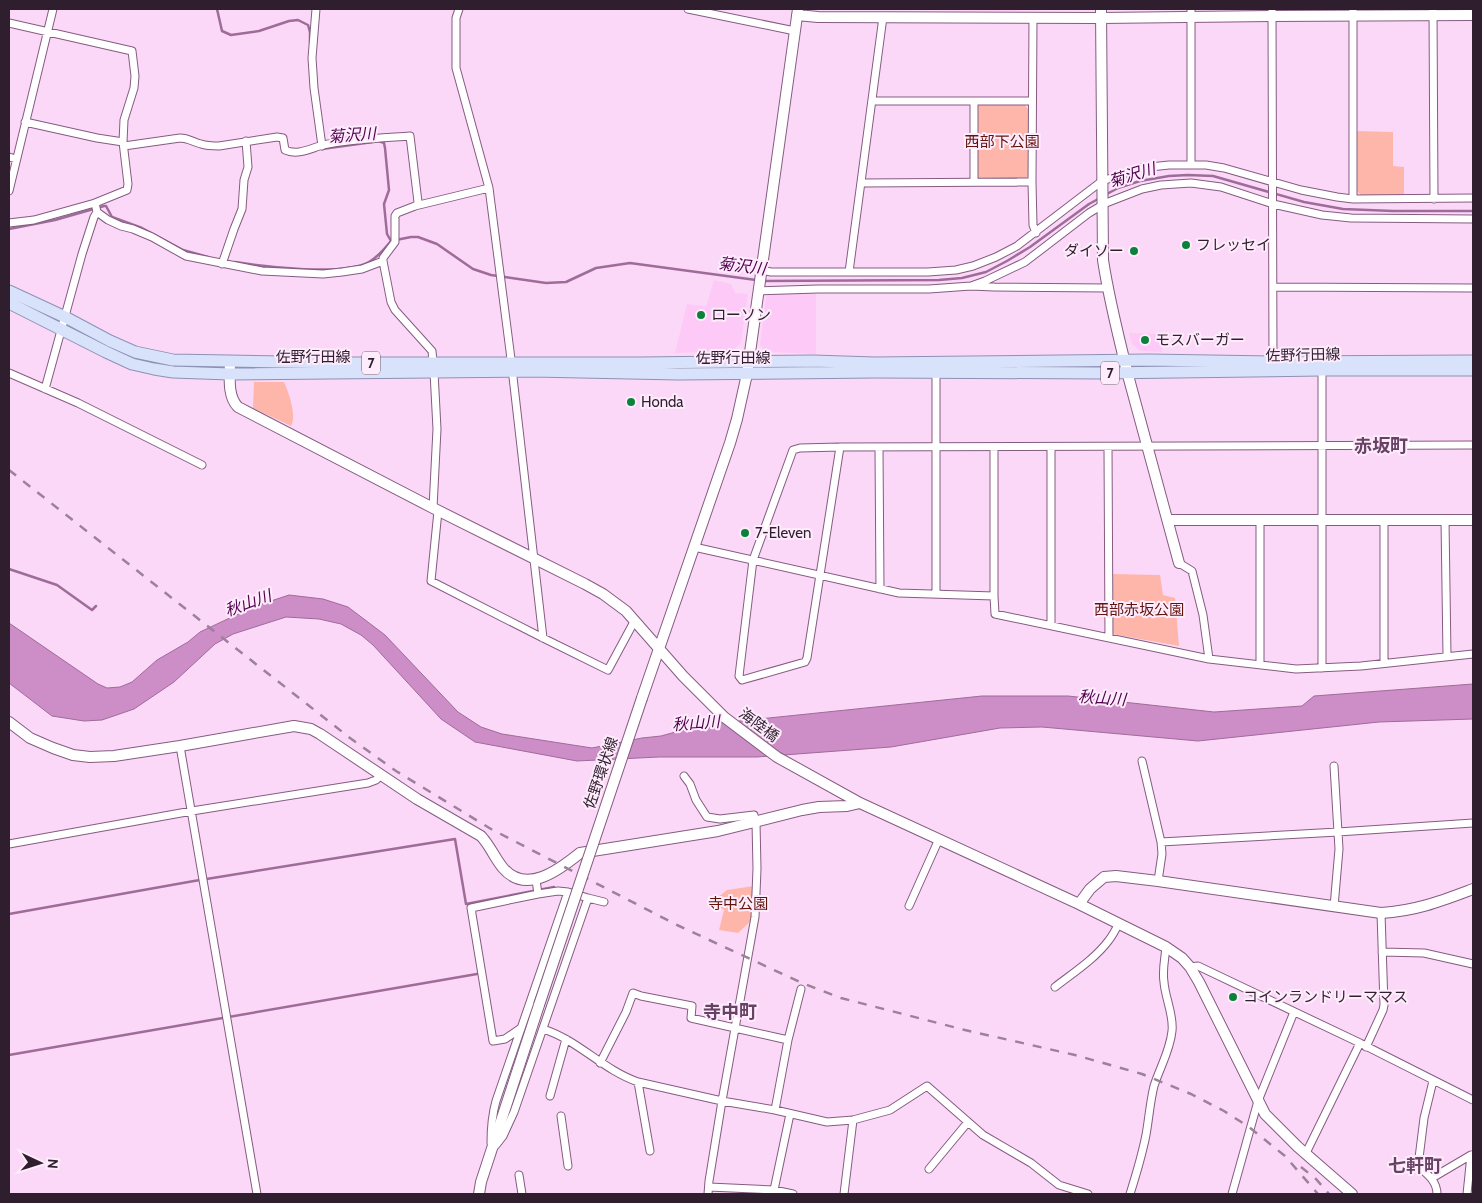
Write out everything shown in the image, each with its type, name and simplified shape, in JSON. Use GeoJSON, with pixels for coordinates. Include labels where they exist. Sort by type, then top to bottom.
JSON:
{"type":"FeatureCollection","features":[{"type":"Feature","properties":{"kind":"main road","name":"佐野行田線"},"geometry":{"type":"LineString","coordinates":[[9,291],[64,317],[110,342],[135,352],[173,360],[434,368]]}},
{"type":"Feature","properties":{"kind":"main road","name":"佐野行田線"},"geometry":{"type":"LineString","coordinates":[[9,303],[132,364],[173,372],[230,374],[748,361],[1128,372],[1273,366]]}},
{"type":"Feature","properties":{"kind":"main road","name":"佐野行田線"},"geometry":{"type":"LineString","coordinates":[[512,367],[638,374],[747,374],[1125,360],[1273,366],[1473,370]]}},
{"type":"Feature","properties":{"kind":"main road","name":"佐野行田線"},"geometry":{"type":"LineString","coordinates":[[1322,366],[1473,361]]}},
{"type":"Feature","properties":{"kind":"street"},"geometry":{"type":"LineString","coordinates":[[9,191],[12,158],[25,122],[53,9]]}},
{"type":"Feature","properties":{"kind":"street"},"geometry":{"type":"LineString","coordinates":[[316,9],[312,58],[322,146]]}},
{"type":"Feature","properties":{"kind":"street"},"geometry":{"type":"LineString","coordinates":[[459,9],[456,18],[456,68],[489,188],[512,367],[543,638]]}},
{"type":"Feature","properties":{"kind":"street"},"geometry":{"type":"LineString","coordinates":[[688,9],[795,31]]}},
{"type":"Feature","properties":{"kind":"street"},"geometry":{"type":"LineString","coordinates":[[798,12],[818,17],[1033,18],[1101,14],[1272,12],[1433,12],[1473,15]]}},
{"type":"Feature","properties":{"kind":"street","name":"佐野環状線"},"geometry":{"type":"LineString","coordinates":[[479,1194],[481,1182],[539,1005],[738,419],[747,374],[798,12]]}},
{"type":"Feature","properties":{"kind":"street"},"geometry":{"type":"LineString","coordinates":[[1272,12],[1273,366]]}},
{"type":"Feature","properties":{"kind":"street"},"geometry":{"type":"LineString","coordinates":[[1353,12],[1353,198]]}},
{"type":"Feature","properties":{"kind":"street"},"geometry":{"type":"LineString","coordinates":[[1433,12],[1434,199]]}},
{"type":"Feature","properties":{"kind":"street"},"geometry":{"type":"LineString","coordinates":[[1191,13],[1191,164]]}},
{"type":"Feature","properties":{"kind":"street"},"geometry":{"type":"LineString","coordinates":[[1101,14],[1103,260],[1107,288],[1147,447],[1179,563],[1192,571],[1203,615],[1209,658]]}},
{"type":"Feature","properties":{"kind":"street"},"geometry":{"type":"LineString","coordinates":[[849,272],[883,17]]}},
{"type":"Feature","properties":{"kind":"street"},"geometry":{"type":"LineString","coordinates":[[1033,18],[1032,182],[1033,225],[1036,233]]}},
{"type":"Feature","properties":{"kind":"street"},"geometry":{"type":"LineString","coordinates":[[9,23],[132,51],[135,76],[134,88],[124,120],[123,144],[128,184],[127,190],[95,203],[34,220],[9,224]]}},
{"type":"Feature","properties":{"kind":"street"},"geometry":{"type":"LineString","coordinates":[[873,101],[1032,102]]}},
{"type":"Feature","properties":{"kind":"street"},"geometry":{"type":"LineString","coordinates":[[974,102],[974,182]]}},
{"type":"Feature","properties":{"kind":"street"},"geometry":{"type":"LineString","coordinates":[[25,122],[123,144],[188,138],[209,146],[280,137],[284,141],[285,150],[291,152],[365,139],[410,136],[418,202],[415,206]]}},
{"type":"Feature","properties":{"kind":"street"},"geometry":{"type":"LineString","coordinates":[[222,264],[242,210],[244,180],[248,166],[246,141]]}},
{"type":"Feature","properties":{"kind":"street"},"geometry":{"type":"LineString","coordinates":[[761,272],[928,272],[965,268],[983,263],[1005,253],[1036,233],[1086,192],[1102,183],[1141,168],[1191,164],[1224,168],[1272,185],[1337,197],[1473,198]]}},
{"type":"Feature","properties":{"kind":"street"},"geometry":{"type":"LineString","coordinates":[[862,183],[1032,182]]}},
{"type":"Feature","properties":{"kind":"street"},"geometry":{"type":"LineString","coordinates":[[971,286],[1025,262],[1102,204],[1142,189],[1162,185],[1191,183],[1221,187],[1322,215],[1351,218],[1473,219]]}},
{"type":"Feature","properties":{"kind":"street"},"geometry":{"type":"LineString","coordinates":[[489,188],[415,206],[397,213],[395,216],[395,238],[383,261],[391,302],[395,310],[432,351],[437,429],[436,510],[431,581],[608,670],[635,620]]}},
{"type":"Feature","properties":{"kind":"street"},"geometry":{"type":"LineString","coordinates":[[45,389],[82,254],[97,212],[95,203]]}},
{"type":"Feature","properties":{"kind":"street"},"geometry":{"type":"LineString","coordinates":[[97,212],[114,223],[152,237],[186,256],[262,271],[323,274],[353,271],[383,261]]}},
{"type":"Feature","properties":{"kind":"street"},"geometry":{"type":"LineString","coordinates":[[758,289],[928,289],[971,286],[994,288],[1107,288]]}},
{"type":"Feature","properties":{"kind":"street"},"geometry":{"type":"LineString","coordinates":[[1273,287],[1473,288]]}},
{"type":"Feature","properties":{"kind":"street","name":"海陸橋"},"geometry":{"type":"LineString","coordinates":[[230,362],[231,391],[234,403],[244,412],[585,584],[611,599],[626,610],[683,676],[724,718],[795,768],[860,802],[1119,923],[1166,948],[1182,958],[1190,967]]}},
{"type":"Feature","properties":{"kind":"street"},"geometry":{"type":"LineString","coordinates":[[1322,366],[1322,668]]}},
{"type":"Feature","properties":{"kind":"street"},"geometry":{"type":"LineString","coordinates":[[936,367],[936,594]]}},
{"type":"Feature","properties":{"kind":"street"},"geometry":{"type":"LineString","coordinates":[[9,374],[78,403],[202,465]]}},
{"type":"Feature","properties":{"kind":"street"},"geometry":{"type":"LineString","coordinates":[[840,447],[807,658],[805,662],[742,680],[739,676],[753,560],[794,450],[800,448],[840,447],[1473,445]]}},
{"type":"Feature","properties":{"kind":"street"},"geometry":{"type":"LineString","coordinates":[[879,447],[880,589]]}},
{"type":"Feature","properties":{"kind":"street"},"geometry":{"type":"LineString","coordinates":[[994,447],[995,614],[1209,658],[1296,669],[1473,654]]}},
{"type":"Feature","properties":{"kind":"street"},"geometry":{"type":"LineString","coordinates":[[1051,447],[1051,625]]}},
{"type":"Feature","properties":{"kind":"street"},"geometry":{"type":"LineString","coordinates":[[1108,447],[1109,638]]}},
{"type":"Feature","properties":{"kind":"street"},"geometry":{"type":"LineString","coordinates":[[1168,520],[1473,520]]}},
{"type":"Feature","properties":{"kind":"street"},"geometry":{"type":"LineString","coordinates":[[1260,520],[1260,664]]}},
{"type":"Feature","properties":{"kind":"street"},"geometry":{"type":"LineString","coordinates":[[1384,520],[1384,663]]}},
{"type":"Feature","properties":{"kind":"street"},"geometry":{"type":"LineString","coordinates":[[1445,520],[1446,656]]}},
{"type":"Feature","properties":{"kind":"street"},"geometry":{"type":"LineString","coordinates":[[694,547],[899,593],[994,596]]}},
{"type":"Feature","properties":{"kind":"street"},"geometry":{"type":"LineString","coordinates":[[9,722],[30,738],[53,748],[73,755],[90,757],[114,756],[294,726],[303,727],[320,734],[380,776],[481,836],[489,844],[498,861],[508,873],[523,879],[536,880],[556,871],[580,854],[695,835],[802,810],[847,806],[860,802]]}},
{"type":"Feature","properties":{"kind":"street"},"geometry":{"type":"LineString","coordinates":[[180,746],[257,1194]]}},
{"type":"Feature","properties":{"kind":"street"},"geometry":{"type":"LineString","coordinates":[[1142,761],[1161,842],[1162,854],[1158,880]]}},
{"type":"Feature","properties":{"kind":"street"},"geometry":{"type":"LineString","coordinates":[[1334,766],[1339,862],[1334,907]]}},
{"type":"Feature","properties":{"kind":"street"},"geometry":{"type":"LineString","coordinates":[[9,844],[368,783],[380,776]]}},
{"type":"Feature","properties":{"kind":"street"},"geometry":{"type":"LineString","coordinates":[[684,776],[707,817],[720,819],[754,815],[756,822],[755,918],[708,1191],[774,1190],[794,1194]]}},
{"type":"Feature","properties":{"kind":"street"},"geometry":{"type":"LineString","coordinates":[[1161,842],[1473,823]]}},
{"type":"Feature","properties":{"kind":"street"},"geometry":{"type":"LineString","coordinates":[[909,906],[939,839]]}},
{"type":"Feature","properties":{"kind":"street"},"geometry":{"type":"LineString","coordinates":[[1079,904],[1090,889],[1104,877],[1116,876],[1158,880],[1382,913],[1419,909],[1473,889]]}},
{"type":"Feature","properties":{"kind":"street"},"geometry":{"type":"LineString","coordinates":[[536,880],[538,894]]}},
{"type":"Feature","properties":{"kind":"street"},"geometry":{"type":"LineString","coordinates":[[521,1028],[505,1039],[493,1041],[470,908],[558,891],[604,902]]}},
{"type":"Feature","properties":{"kind":"street"},"geometry":{"type":"LineString","coordinates":[[491,1151],[493,1111],[568,892]]}},
{"type":"Feature","properties":{"kind":"street"},"geometry":{"type":"LineString","coordinates":[[491,1151],[503,1136],[514,1112],[588,898]]}},
{"type":"Feature","properties":{"kind":"street"},"geometry":{"type":"LineString","coordinates":[[1306,1153],[1383,1010],[1382,913]]}},
{"type":"Feature","properties":{"kind":"street"},"geometry":{"type":"LineString","coordinates":[[1055,987],[1093,957],[1110,939],[1119,923]]}},
{"type":"Feature","properties":{"kind":"street"},"geometry":{"type":"LineString","coordinates":[[1130,1194],[1144,1146],[1155,1084],[1166,1057],[1172,1029],[1164,983],[1163,969],[1166,948]]}},
{"type":"Feature","properties":{"kind":"street"},"geometry":{"type":"LineString","coordinates":[[1382,952],[1424,953],[1473,964]]}},
{"type":"Feature","properties":{"kind":"street"},"geometry":{"type":"LineString","coordinates":[[1352,1194],[1265,1114],[1190,967],[1198,966],[1473,1100]]}},
{"type":"Feature","properties":{"kind":"street"},"geometry":{"type":"LineString","coordinates":[[775,1110],[788,1040],[801,989]]}},
{"type":"Feature","properties":{"kind":"street"},"geometry":{"type":"LineString","coordinates":[[600,1062],[626,1012],[633,993],[692,1006],[691,1018],[788,1040]]}},
{"type":"Feature","properties":{"kind":"street"},"geometry":{"type":"LineString","coordinates":[[1232,1194],[1258,1100],[1294,1012]]}},
{"type":"Feature","properties":{"kind":"street"},"geometry":{"type":"LineString","coordinates":[[543,1029],[566,1039],[626,1078],[638,1082],[827,1122],[853,1120],[890,1110],[927,1086],[983,1135],[1030,1163],[1052,1180],[1065,1187],[1088,1194]]}},
{"type":"Feature","properties":{"kind":"street"},"geometry":{"type":"LineString","coordinates":[[550,1096],[566,1039]]}},
{"type":"Feature","properties":{"kind":"street"},"geometry":{"type":"LineString","coordinates":[[1433,1081],[1424,1118],[1418,1166],[1432,1178],[1437,1194]]}},
{"type":"Feature","properties":{"kind":"street"},"geometry":{"type":"LineString","coordinates":[[638,1082],[650,1151]]}},
{"type":"Feature","properties":{"kind":"street"},"geometry":{"type":"LineString","coordinates":[[774,1190],[790,1114]]}},
{"type":"Feature","properties":{"kind":"street"},"geometry":{"type":"LineString","coordinates":[[561,1116],[568,1166]]}},
{"type":"Feature","properties":{"kind":"street"},"geometry":{"type":"LineString","coordinates":[[844,1194],[853,1120]]}},
{"type":"Feature","properties":{"kind":"street"},"geometry":{"type":"LineString","coordinates":[[930,1169],[968,1122]]}},
{"type":"Feature","properties":{"kind":"street"},"geometry":{"type":"LineString","coordinates":[[1432,1178],[1471,1155],[1467,1194]]}},
{"type":"Feature","properties":{"kind":"street"},"geometry":{"type":"LineString","coordinates":[[519,1175],[522,1194]]}},
{"type":"Feature","properties":{"kind":"shaded area"},"geometry":{"type":"Polygon","coordinates":[[[840,9],[1092,9],[1001,11],[840,9]]]}},
{"type":"Feature","properties":{"kind":"shaded area"},"geometry":{"type":"Polygon","coordinates":[[[714,280],[731,284],[735,293],[748,294],[741,342],[730,351],[675,353],[687,304],[706,306],[714,280]]]}},
{"type":"Feature","properties":{"kind":"shaded area"},"geometry":{"type":"Polygon","coordinates":[[[816,292],[816,354],[770,352],[763,349],[760,345],[766,297],[771,293],[816,292]]]}},
{"type":"Feature","properties":{"kind":"shaded area"},"geometry":{"type":"Polygon","coordinates":[[[1129,333],[1162,334],[1162,352],[1140,351],[1132,344],[1129,333]]]}},
{"type":"Feature","properties":{"kind":"shaded area"},"geometry":{"type":"Polygon","coordinates":[[[289,595],[323,599],[348,607],[385,635],[458,712],[481,727],[502,734],[592,748],[661,736],[701,725],[982,696],[1068,696],[1214,712],[1302,706],[1314,696],[1473,684],[1473,719],[1379,722],[1198,741],[1042,727],[1000,728],[891,747],[757,757],[659,757],[577,761],[475,742],[441,719],[373,645],[361,635],[341,624],[319,619],[286,617],[233,634],[215,644],[174,682],[134,709],[102,720],[84,721],[52,716],[9,683],[9,623],[98,684],[107,688],[120,687],[132,682],[157,660],[188,642],[200,632],[253,607],[289,595]]]}},
{"type":"Feature","properties":{"kind":"green space","name":"西部下公園"},"geometry":{"type":"Polygon","coordinates":[[[978,105],[1025,105],[1028,109],[1029,174],[1026,179],[979,179],[976,176],[976,108],[978,105]]]}},
{"type":"Feature","properties":{"kind":"green space"},"geometry":{"type":"Polygon","coordinates":[[[1356,131],[1393,132],[1393,166],[1404,167],[1404,195],[1361,195],[1356,191],[1356,131]]]}},
{"type":"Feature","properties":{"kind":"green space"},"geometry":{"type":"Polygon","coordinates":[[[254,382],[284,382],[293,411],[291,426],[253,408],[254,382]]]}},
{"type":"Feature","properties":{"kind":"green space","name":"西部赤坂公園"},"geometry":{"type":"Polygon","coordinates":[[[1112,574],[1160,575],[1163,595],[1175,598],[1179,646],[1112,634],[1112,574]]]}},
{"type":"Feature","properties":{"kind":"green space","name":"寺中公園"},"geometry":{"type":"Polygon","coordinates":[[[754,886],[753,919],[738,933],[719,930],[724,910],[712,902],[727,890],[754,886]]]}},
{"type":"Feature","properties":{"kind":"waterway","name":"菊沢川"},"geometry":{"type":"LineString","coordinates":[[217,9],[222,31],[231,35],[259,31],[298,20],[308,25],[310,43]]}},
{"type":"Feature","properties":{"kind":"waterway","name":"菊沢川"},"geometry":{"type":"LineString","coordinates":[[379,141],[384,143],[385,148],[389,190],[384,204],[387,234],[391,241],[418,237],[437,244],[473,269],[491,275],[546,283],[566,282],[596,268],[630,263],[756,280]]}},
{"type":"Feature","properties":{"kind":"waterway","name":"菊沢川"},"geometry":{"type":"LineString","coordinates":[[322,149],[373,142]]}},
{"type":"Feature","properties":{"kind":"waterway","name":"菊沢川"},"geometry":{"type":"LineString","coordinates":[[1105,195],[1118,188],[1140,181],[1169,176],[1213,176],[1304,202],[1343,209],[1473,211]]}},
{"type":"Feature","properties":{"kind":"waterway","name":"菊沢川"},"geometry":{"type":"LineString","coordinates":[[762,281],[939,280],[962,278],[986,272],[1007,261],[1100,198]]}},
{"type":"Feature","properties":{"kind":"waterway"},"geometry":{"type":"LineString","coordinates":[[9,229],[55,220],[106,206],[112,217],[142,228],[183,250],[208,257]]}},
{"type":"Feature","properties":{"kind":"waterway"},"geometry":{"type":"LineString","coordinates":[[235,262],[304,269],[341,269],[369,262],[391,241]]}},
{"type":"Feature","properties":{"kind":"waterway"},"geometry":{"type":"LineString","coordinates":[[9,569],[57,585],[92,610],[96,606]]}},
{"type":"Feature","properties":{"kind":"waterway"},"geometry":{"type":"LineString","coordinates":[[9,914],[194,881],[455,839],[466,904],[554,887]]}},
{"type":"Feature","properties":{"kind":"waterway"},"geometry":{"type":"LineString","coordinates":[[9,1055],[477,974]]}},
{"type":"Feature","properties":{"kind":"railway"},"geometry":{"type":"LineString","coordinates":[[9,470],[350,738],[396,771],[491,829],[677,925],[802,983],[841,998],[965,1030],[1075,1055],[1142,1074],[1191,1094],[1224,1111],[1249,1127],[1285,1156],[1318,1194]]}},
{"type":"Feature","properties":{"kind":"railway"},"geometry":{"type":"LineString","coordinates":[[1301,1167],[1316,1179],[1329,1194]]}},
{"type":"Feature","properties":{"kind":"place","name":"フレッセイ"},"geometry":{"type":"Point","coordinates":[1186,245]}},
{"type":"Feature","properties":{"kind":"place","name":"ダイソー"},"geometry":{"type":"Point","coordinates":[1134,251]}},
{"type":"Feature","properties":{"kind":"place","name":"ローソン"},"geometry":{"type":"Point","coordinates":[701,315]}},
{"type":"Feature","properties":{"kind":"place","name":"モスバーガー"},"geometry":{"type":"Point","coordinates":[1145,340]}},
{"type":"Feature","properties":{"kind":"place","name":"Honda"},"geometry":{"type":"Point","coordinates":[631,402]}},
{"type":"Feature","properties":{"kind":"place","name":"7-Eleven"},"geometry":{"type":"Point","coordinates":[745,533]}},
{"type":"Feature","properties":{"kind":"place","name":"コインランドリーママス"},"geometry":{"type":"Point","coordinates":[1233,997]}},
{"type":"Feature","properties":{"kind":"district","name":"赤坂町"},"geometry":{"type":"Point","coordinates":[1381,446]}},
{"type":"Feature","properties":{"kind":"district","name":"寺中町"},"geometry":{"type":"Point","coordinates":[730,1012]}},
{"type":"Feature","properties":{"kind":"district","name":"七軒町"},"geometry":{"type":"Point","coordinates":[1415,1166]}},
{"type":"Feature","properties":{"kind":"water label","name":"秋山川"},"geometry":{"type":"Point","coordinates":[248,603]}},
{"type":"Feature","properties":{"kind":"water label","name":"秋山川"},"geometry":{"type":"Point","coordinates":[1102,698]}},
{"type":"Feature","properties":{"kind":"water label","name":"秋山川"},"geometry":{"type":"Point","coordinates":[696,723]}}]}
